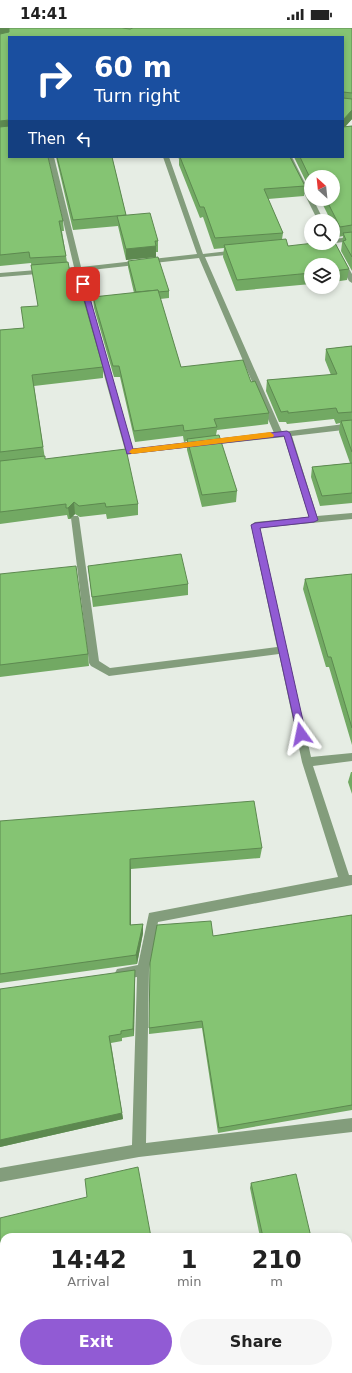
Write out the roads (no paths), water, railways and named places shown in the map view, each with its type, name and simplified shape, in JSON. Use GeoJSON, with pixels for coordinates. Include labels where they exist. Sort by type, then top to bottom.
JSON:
{"type":"FeatureCollection","features":[{"type":"Feature","properties":{"kind":"street"},"geometry":{"type":"LineString","coordinates":[[51,158],[78,269],[130,452]]}},
{"type":"Feature","properties":{"kind":"street"},"geometry":{"type":"LineString","coordinates":[[166,158],[201,256],[283,434],[314,520]]}},
{"type":"Feature","properties":{"kind":"street"},"geometry":{"type":"LineString","coordinates":[[289,158],[317,214]]}},
{"type":"Feature","properties":{"kind":"street"},"geometry":{"type":"LineString","coordinates":[[340,241],[352,239]]}},
{"type":"Feature","properties":{"kind":"street"},"geometry":{"type":"LineString","coordinates":[[337,250],[352,282]]}},
{"type":"Feature","properties":{"kind":"street"},"geometry":{"type":"LineString","coordinates":[[0,275],[78,269],[247,251]]}},
{"type":"Feature","properties":{"kind":"street"},"geometry":{"type":"LineString","coordinates":[[107,455],[352,426]]}},
{"type":"Feature","properties":{"kind":"street"},"geometry":{"type":"LineString","coordinates":[[139,1150],[143,970],[153,917],[349,880],[307,762],[255,525],[352,516]]}},
{"type":"Feature","properties":{"kind":"street"},"geometry":{"type":"LineString","coordinates":[[75,518],[94,663],[109,672],[283,650]]}},
{"type":"Feature","properties":{"kind":"street"},"geometry":{"type":"LineString","coordinates":[[307,762],[352,757]]}},
{"type":"Feature","properties":{"kind":"street"},"geometry":{"type":"LineString","coordinates":[[106,975],[143,970]]}},
{"type":"Feature","properties":{"kind":"street"},"geometry":{"type":"LineString","coordinates":[[0,1175],[139,1150],[352,1125]]}}]}
